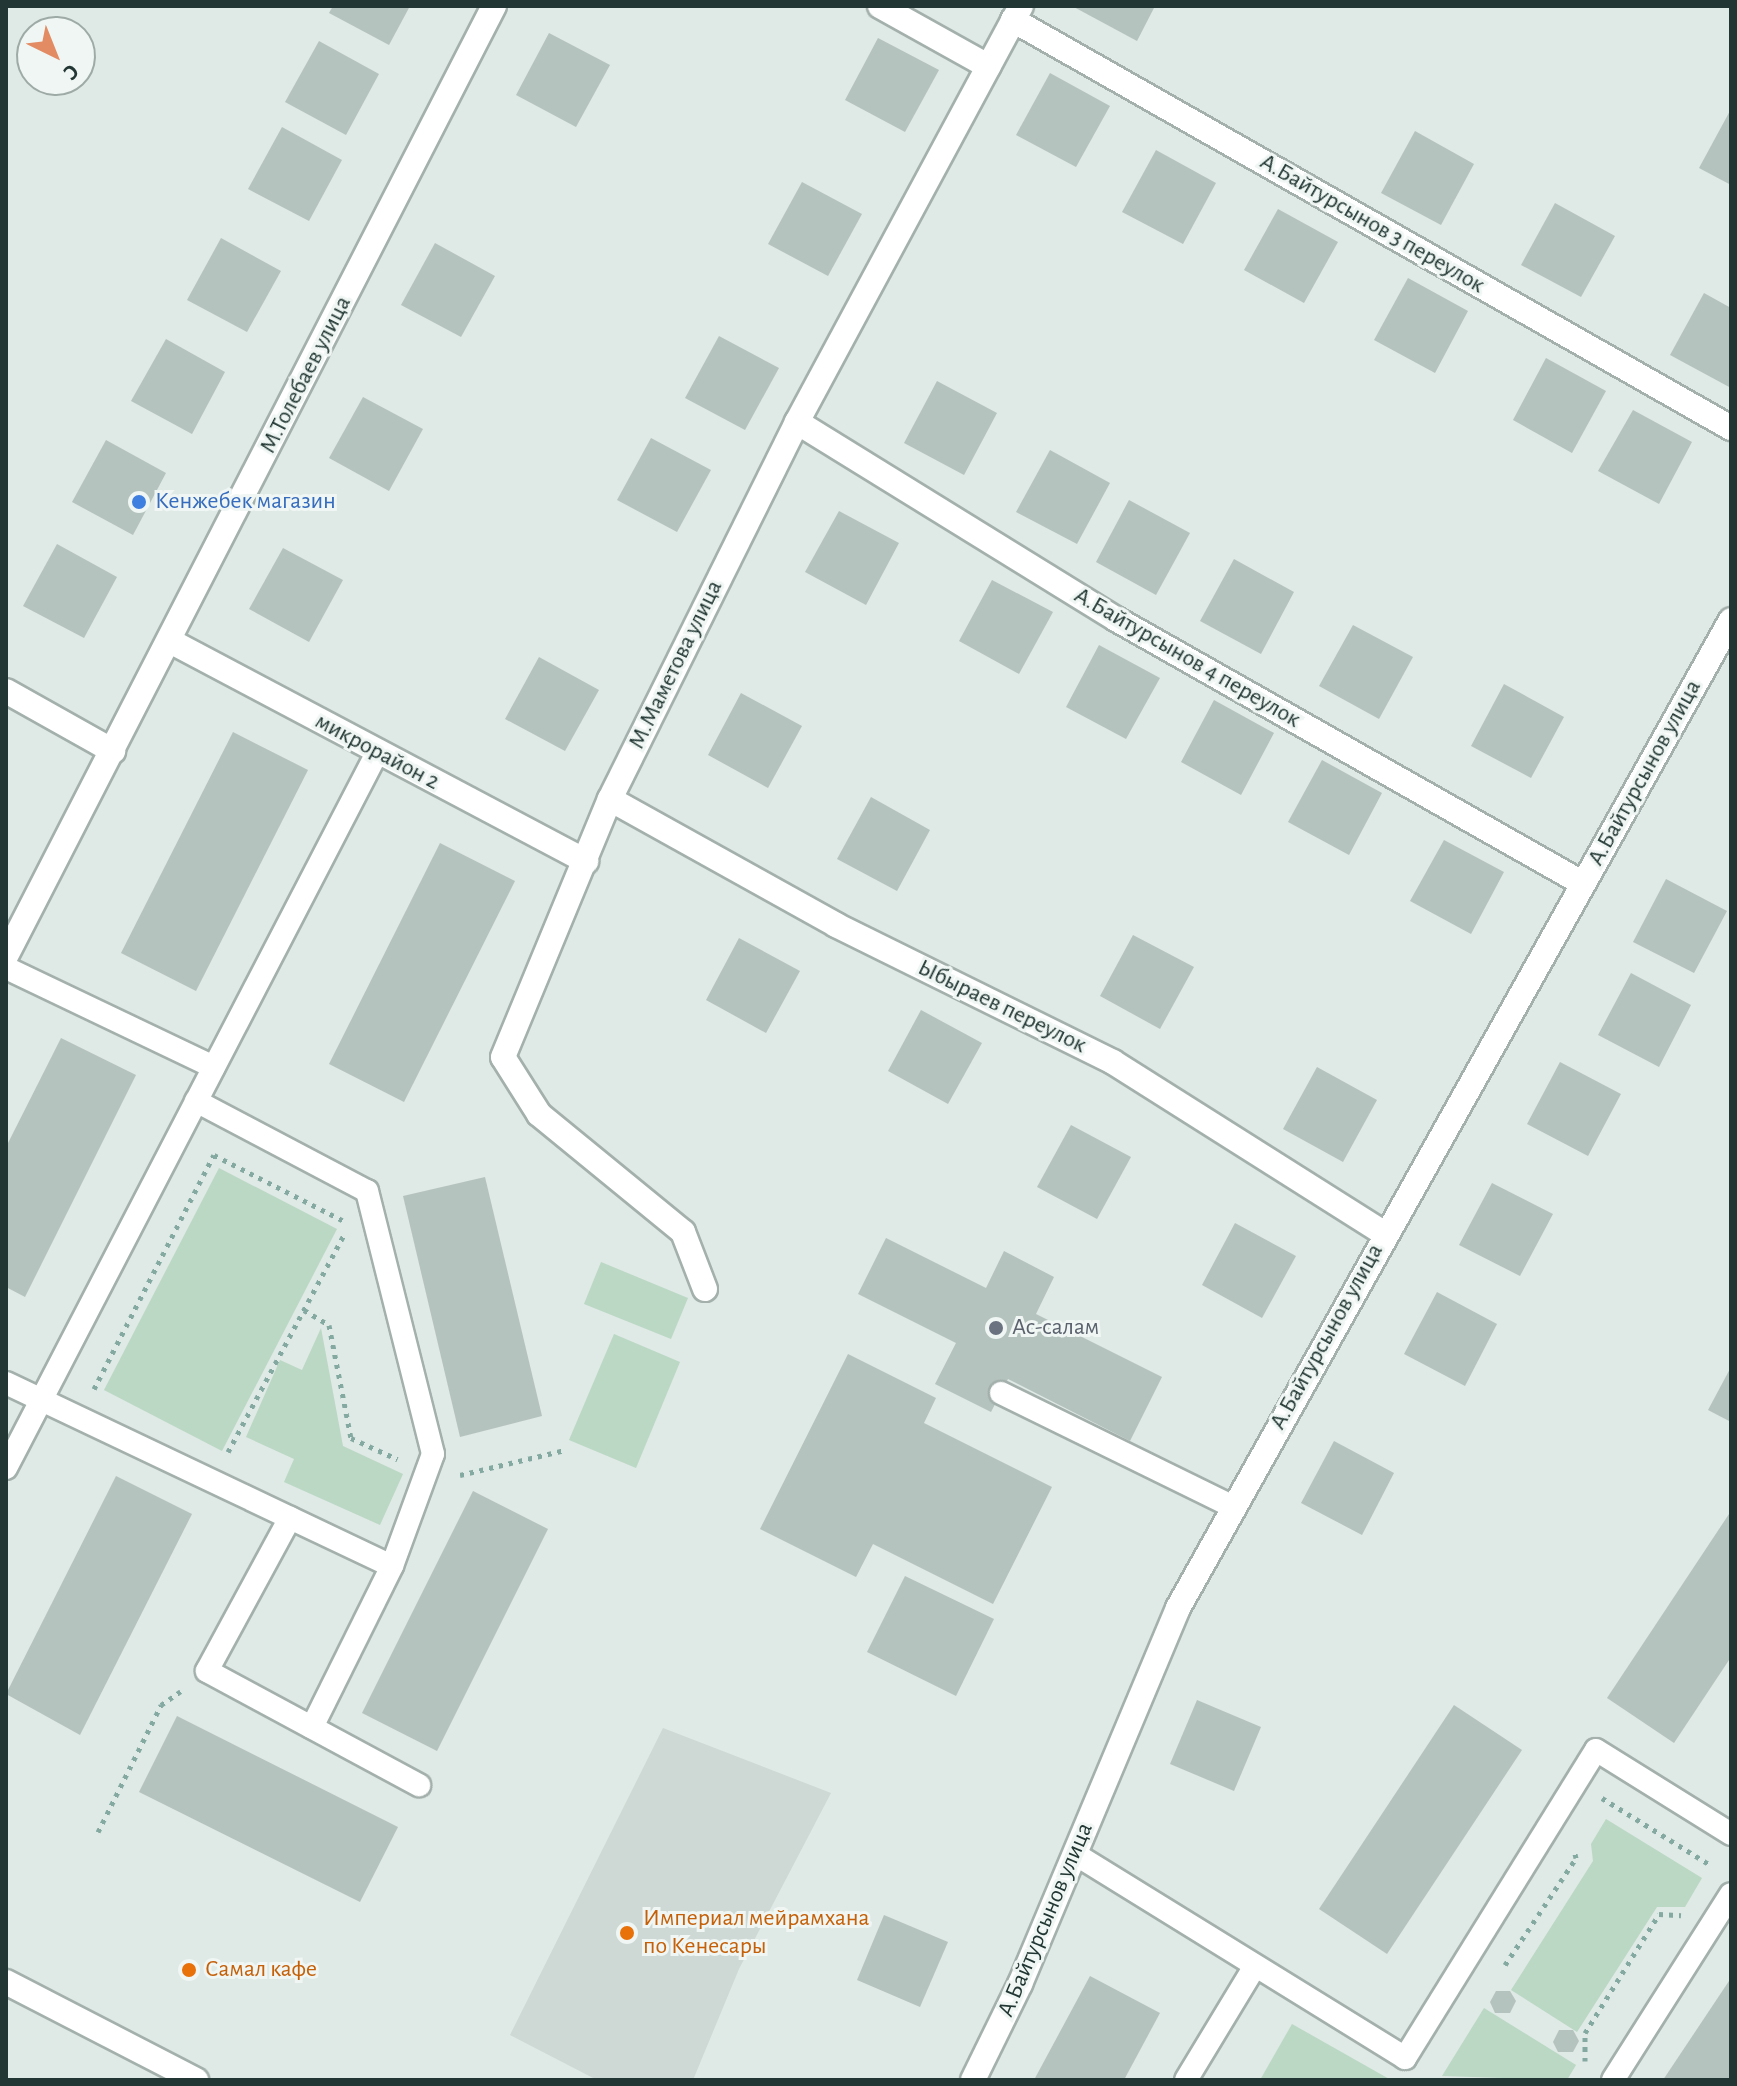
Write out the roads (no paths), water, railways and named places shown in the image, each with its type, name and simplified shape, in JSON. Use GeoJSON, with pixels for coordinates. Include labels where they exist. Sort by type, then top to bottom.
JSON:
{"type":"FeatureCollection","features":[{"type":"Feature","properties":{"kind":"street","name":"М.Толебаев улица"},"geometry":{"type":"LineString","coordinates":[[6,956],[494,6]]}},
{"type":"Feature","properties":{"kind":"street"},"geometry":{"type":"LineString","coordinates":[[880,6],[988,66]]}},
{"type":"Feature","properties":{"kind":"street","name":"М.Маметова улица"},"geometry":{"type":"LineString","coordinates":[[705,1289],[683,1232],[539,1114],[503,1057],[610,799],[797,422],[1017,13]]}},
{"type":"Feature","properties":{"kind":"street","name":"А.Байтурсынов 3 переулок"},"geometry":{"type":"LineString","coordinates":[[1017,13],[1731,428]]}},
{"type":"Feature","properties":{"kind":"street","name":"А.Байтурсынов 4 переулок"},"geometry":{"type":"LineString","coordinates":[[797,422],[1116,619],[1582,883]]}},
{"type":"Feature","properties":{"kind":"street","name":"А.Байтурсынов улица"},"geometry":{"type":"LineString","coordinates":[[973,2080],[1075,1854],[1178,1608],[1384,1233],[1731,620]]}},
{"type":"Feature","properties":{"kind":"street","name":"микрорайон 2"},"geometry":{"type":"LineString","coordinates":[[170,641],[586,861]]}},
{"type":"Feature","properties":{"kind":"street"},"geometry":{"type":"LineString","coordinates":[[6,691],[113,751]]}},
{"type":"Feature","properties":{"kind":"street","name":"Ыбыраев переулок"},"geometry":{"type":"LineString","coordinates":[[610,799],[836,925],[1113,1062],[1384,1233]]}},
{"type":"Feature","properties":{"kind":"street"},"geometry":{"type":"LineString","coordinates":[[6,1982],[159,2071],[196,2080]]}},
{"type":"Feature","properties":{"kind":"lane"},"geometry":{"type":"LineString","coordinates":[[6,1468],[377,753]]}},
{"type":"Feature","properties":{"kind":"lane"},"geometry":{"type":"LineString","coordinates":[[6,968],[214,1067]]}},
{"type":"Feature","properties":{"kind":"lane"},"geometry":{"type":"LineString","coordinates":[[196,1101],[367,1191],[433,1454],[392,1566],[312,1727]]}},
{"type":"Feature","properties":{"kind":"lane"},"geometry":{"type":"LineString","coordinates":[[6,1383],[392,1566]]}},
{"type":"Feature","properties":{"kind":"lane"},"geometry":{"type":"LineString","coordinates":[[1001,1393],[1234,1507]]}},
{"type":"Feature","properties":{"kind":"lane"},"geometry":{"type":"LineString","coordinates":[[290,1518],[207,1671],[419,1785]]}},
{"type":"Feature","properties":{"kind":"lane"},"geometry":{"type":"LineString","coordinates":[[1075,1854],[1405,2058],[1596,1750],[1731,1834]]}},
{"type":"Feature","properties":{"kind":"lane"},"geometry":{"type":"LineString","coordinates":[[1613,2080],[1731,1894]]}},
{"type":"Feature","properties":{"kind":"lane"},"geometry":{"type":"LineString","coordinates":[[1186,2080],[1255,1966]]}},
{"type":"Feature","properties":{"kind":"place","name":"Кенжебек магазин"},"geometry":{"type":"Point","coordinates":[139,502]}},
{"type":"Feature","properties":{"kind":"place","name":"Ас-салам"},"geometry":{"type":"Point","coordinates":[996,1328]}},
{"type":"Feature","properties":{"kind":"place","name":"Империал мейрамхана по Кенесары"},"geometry":{"type":"Point","coordinates":[627,1933]}},
{"type":"Feature","properties":{"kind":"place","name":"Самал кафе"},"geometry":{"type":"Point","coordinates":[189,1970]}}]}
